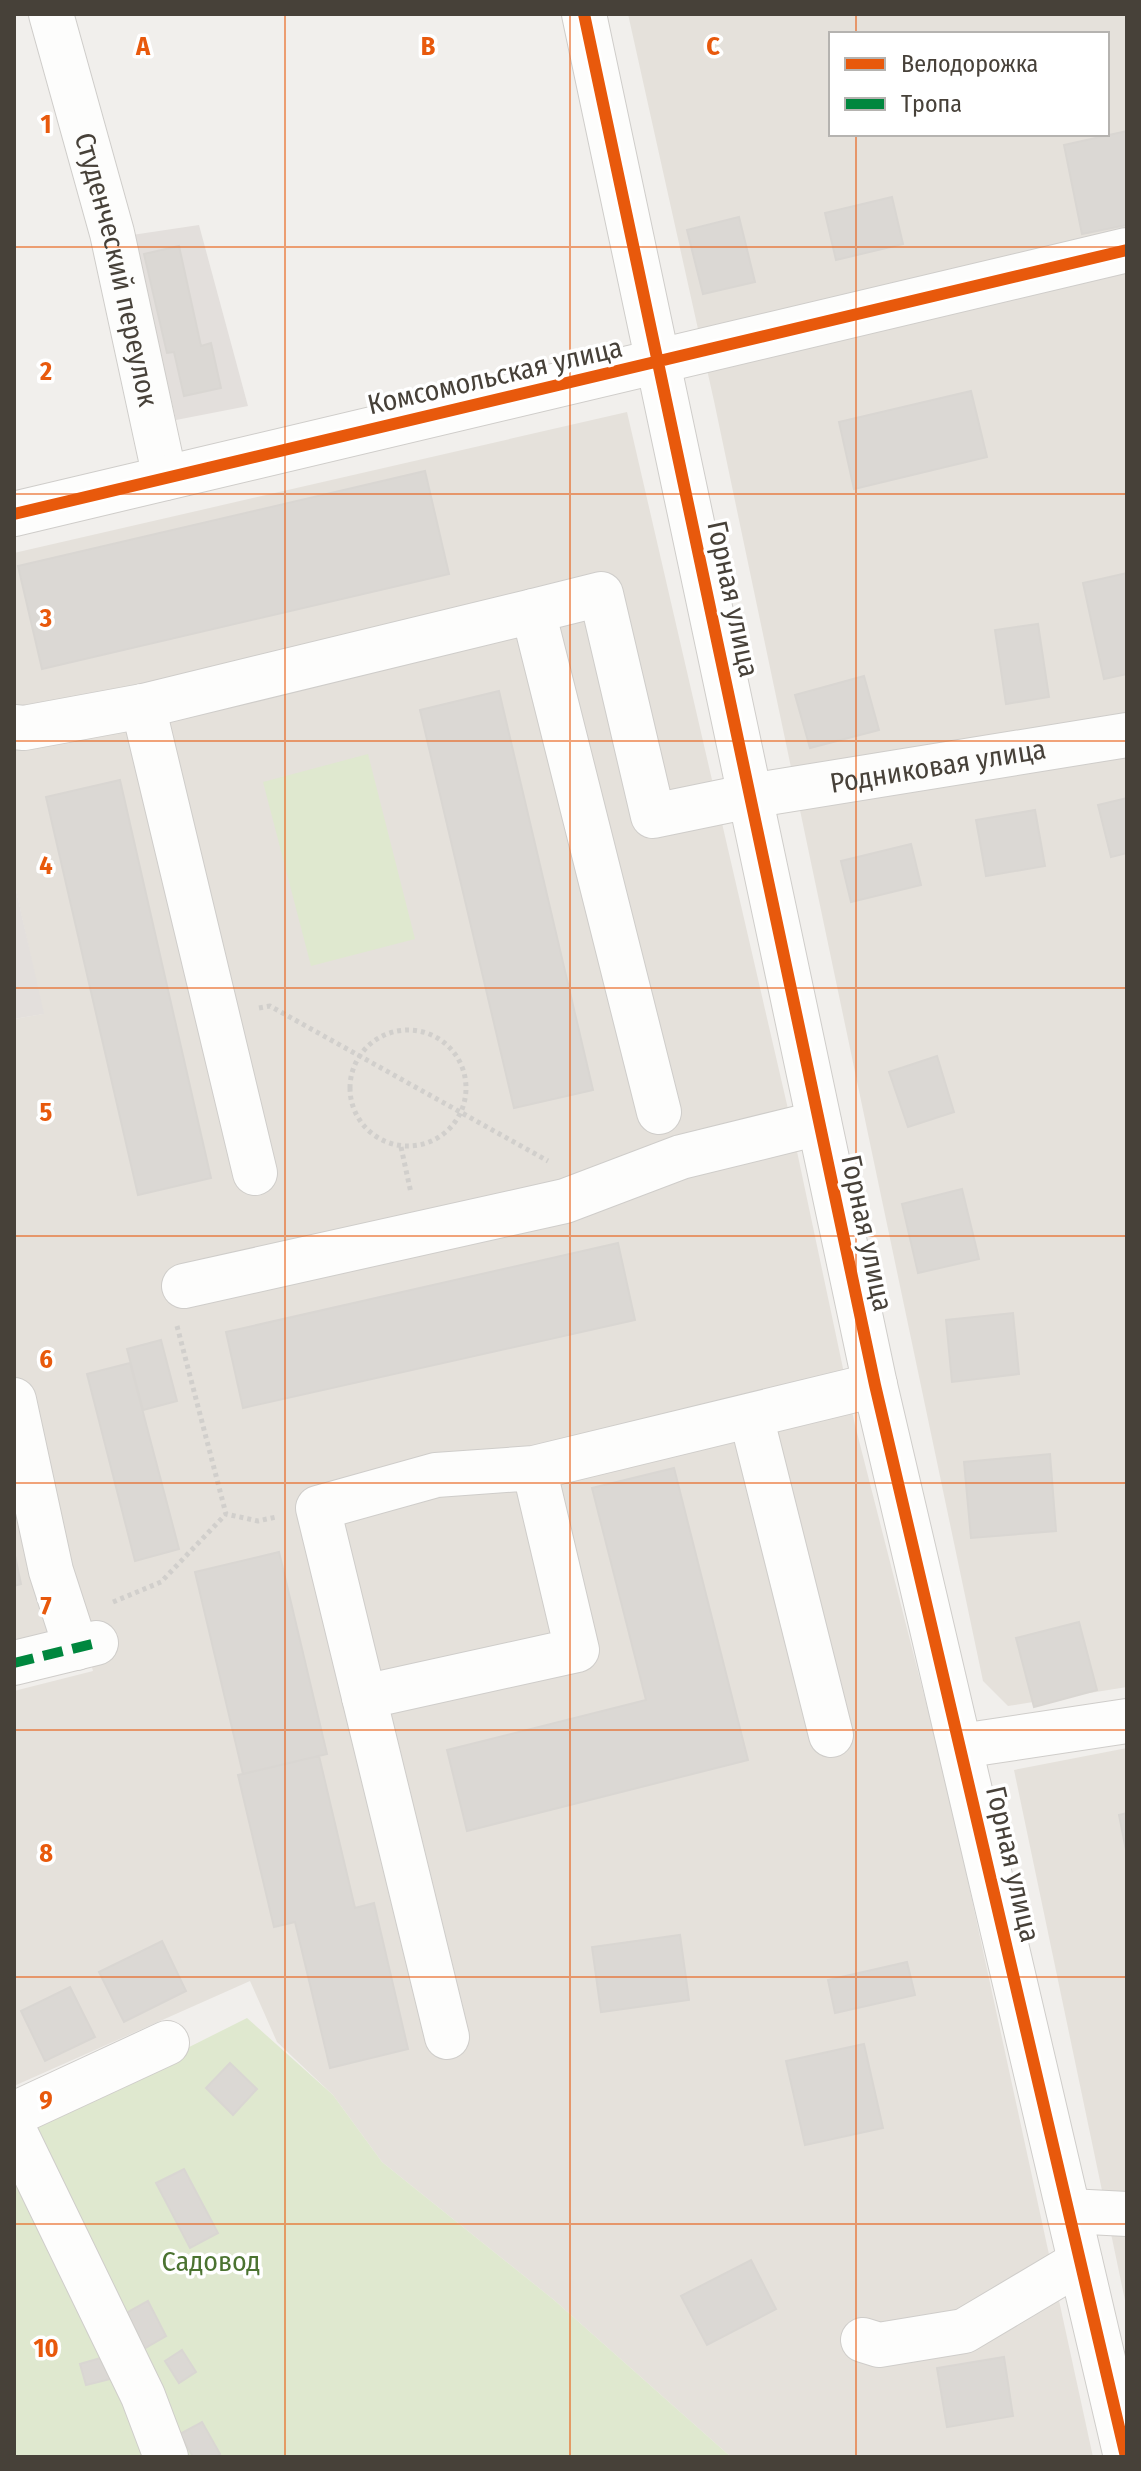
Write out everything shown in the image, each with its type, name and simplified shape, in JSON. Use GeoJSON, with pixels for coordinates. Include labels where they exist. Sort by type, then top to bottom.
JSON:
{"type":"FeatureCollection","features":[{"type":"Feature","properties":{"kind":"street","name":"Студенческий переулок"},"geometry":{"type":"LineString","coordinates":[[51,14],[112,233],[165,478]]}},
{"type":"Feature","properties":{"kind":"street","name":"Горная улица"},"geometry":{"type":"LineString","coordinates":[[584,14],[875,1385],[1126,2457]]}},
{"type":"Feature","properties":{"kind":"street","name":"Комсомольская улица"},"geometry":{"type":"LineString","coordinates":[[14,514],[1127,250]]}},
{"type":"Feature","properties":{"kind":"street","name":"Родниковая улица"},"geometry":{"type":"LineString","coordinates":[[533,611],[601,594],[653,816],[750,796],[1127,735]]}},
{"type":"Feature","properties":{"kind":"street"},"geometry":{"type":"LineString","coordinates":[[14,727],[24,728],[143,706],[533,611],[659,1112]]}},
{"type":"Feature","properties":{"kind":"street"},"geometry":{"type":"LineString","coordinates":[[143,706],[255,1173]]}},
{"type":"Feature","properties":{"kind":"street"},"geometry":{"type":"LineString","coordinates":[[184,1286],[565,1201],[681,1157],[819,1123]]}},
{"type":"Feature","properties":{"kind":"street"},"geometry":{"type":"LineString","coordinates":[[447,2037],[318,1508],[436,1475],[534,1468],[875,1385]]}},
{"type":"Feature","properties":{"kind":"street"},"geometry":{"type":"LineString","coordinates":[[14,1400],[51,1571],[80,1637],[14,1663]]}},
{"type":"Feature","properties":{"kind":"street"},"geometry":{"type":"LineString","coordinates":[[751,1416],[831,1735]]}},
{"type":"Feature","properties":{"kind":"street"},"geometry":{"type":"LineString","coordinates":[[364,1697],[577,1650],[534,1468]]}},
{"type":"Feature","properties":{"kind":"street"},"geometry":{"type":"LineString","coordinates":[[961,1746],[1127,1721]]}},
{"type":"Feature","properties":{"kind":"street"},"geometry":{"type":"LineString","coordinates":[[14,2114],[167,2043]]}},
{"type":"Feature","properties":{"kind":"street"},"geometry":{"type":"LineString","coordinates":[[14,2130],[143,2396],[166,2457]]}},
{"type":"Feature","properties":{"kind":"street"},"geometry":{"type":"LineString","coordinates":[[1069,2211],[1127,2214]]}},
{"type":"Feature","properties":{"kind":"street"},"geometry":{"type":"LineString","coordinates":[[863,2340],[879,2345],[964,2331],[1080,2262]]}},
{"type":"Feature","properties":{"kind":"path"},"geometry":{"type":"LineString","coordinates":[[218,1017],[270,1006],[553,1163],[565,1201]]}},
{"type":"Feature","properties":{"kind":"path"},"geometry":{"type":"LineString","coordinates":[[401,1029],[426,1031],[448,1043],[462,1064],[467,1088],[462,1113],[447,1133],[426,1145],[401,1147],[373,1136],[354,1113],[349,1083],[359,1055],[377,1037],[401,1029]]}},
{"type":"Feature","properties":{"kind":"path"},"geometry":{"type":"LineString","coordinates":[[184,1286],[177,1329],[226,1514]]}},
{"type":"Feature","properties":{"kind":"path"},"geometry":{"type":"LineString","coordinates":[[226,1514],[258,1521],[318,1508]]}},
{"type":"Feature","properties":{"kind":"path"},"geometry":{"type":"LineString","coordinates":[[80,1637],[161,1582],[226,1514]]}},
{"type":"Feature","properties":{"kind":"shaded area"},"geometry":{"type":"Polygon","coordinates":[[[628,14],[1127,14],[1127,1687],[1008,1706],[983,1681],[714,401],[628,14]]]}},
{"type":"Feature","properties":{"kind":"shaded area"},"geometry":{"type":"Polygon","coordinates":[[[199,225],[248,406],[176,420],[132,235],[199,225]]]}},
{"type":"Feature","properties":{"kind":"shaded area"},"geometry":{"type":"Polygon","coordinates":[[[627,412],[788,1109],[855,1425],[947,1785],[1093,2457],[731,2457],[554,2300],[382,2162],[333,2095],[277,2042],[250,1981],[14,2086],[14,1691],[93,1671],[82,1631],[14,1647],[14,1019],[43,1014],[14,881],[14,553],[627,412]]]}},
{"type":"Feature","properties":{"kind":"shaded area"},"geometry":{"type":"Polygon","coordinates":[[[14,881],[44,1014],[14,1019],[14,881]]]}},
{"type":"Feature","properties":{"kind":"shaded area"},"geometry":{"type":"Polygon","coordinates":[[[1127,1748],[1127,2310],[1014,1770],[1127,1748]]]}},
{"type":"Feature","properties":{"kind":"green space"},"geometry":{"type":"Polygon","coordinates":[[[368,754],[415,939],[311,966],[263,782],[368,754]]]}},
{"type":"Feature","properties":{"kind":"green space","name":"Садовод"},"geometry":{"type":"Polygon","coordinates":[[[247,2018],[333,2095],[382,2162],[554,2300],[731,2457],[14,2457],[14,2135],[247,2018]]]}},
{"type":"Feature","properties":{"kind":"building"},"geometry":{"type":"Polygon","coordinates":[[[1127,131],[1127,225],[1082,234],[1064,145],[1127,131]]]}},
{"type":"Feature","properties":{"kind":"building"},"geometry":{"type":"Polygon","coordinates":[[[892,197],[903,244],[836,260],[825,213],[892,197]]]}},
{"type":"Feature","properties":{"kind":"building"},"geometry":{"type":"Polygon","coordinates":[[[739,217],[755,282],[703,294],[687,230],[739,217]]]}},
{"type":"Feature","properties":{"kind":"building"},"geometry":{"type":"Polygon","coordinates":[[[179,246],[201,346],[211,343],[221,388],[184,396],[174,352],[167,353],[144,254],[179,246]]]}},
{"type":"Feature","properties":{"kind":"building"},"geometry":{"type":"Polygon","coordinates":[[[971,391],[987,457],[854,489],[839,422],[971,391]]]}},
{"type":"Feature","properties":{"kind":"building"},"geometry":{"type":"Polygon","coordinates":[[[425,471],[449,574],[42,669],[18,566],[425,471]]]}},
{"type":"Feature","properties":{"kind":"building"},"geometry":{"type":"Polygon","coordinates":[[[1127,573],[1127,674],[1104,679],[1083,583],[1127,573]]]}},
{"type":"Feature","properties":{"kind":"building"},"geometry":{"type":"Polygon","coordinates":[[[1038,624],[1049,697],[1006,704],[995,630],[1038,624]]]}},
{"type":"Feature","properties":{"kind":"building"},"geometry":{"type":"Polygon","coordinates":[[[864,676],[879,730],[810,748],[795,695],[864,676]]]}},
{"type":"Feature","properties":{"kind":"building"},"geometry":{"type":"Polygon","coordinates":[[[499,691],[593,1090],[514,1108],[420,710],[499,691]]]}},
{"type":"Feature","properties":{"kind":"building"},"geometry":{"type":"Polygon","coordinates":[[[120,780],[211,1178],[138,1195],[46,797],[120,780]]]}},
{"type":"Feature","properties":{"kind":"building"},"geometry":{"type":"Polygon","coordinates":[[[1127,798],[1127,853],[1111,857],[1098,805],[1127,798]]]}},
{"type":"Feature","properties":{"kind":"building"},"geometry":{"type":"Polygon","coordinates":[[[1035,810],[1045,866],[986,876],[976,820],[1035,810]]]}},
{"type":"Feature","properties":{"kind":"building"},"geometry":{"type":"Polygon","coordinates":[[[911,844],[921,885],[851,902],[841,861],[911,844]]]}},
{"type":"Feature","properties":{"kind":"building"},"geometry":{"type":"Polygon","coordinates":[[[937,1056],[954,1112],[908,1127],[889,1072],[937,1056]]]}},
{"type":"Feature","properties":{"kind":"building"},"geometry":{"type":"Polygon","coordinates":[[[962,1189],[979,1259],[918,1273],[902,1204],[962,1189]]]}},
{"type":"Feature","properties":{"kind":"building"},"geometry":{"type":"Polygon","coordinates":[[[618,1243],[635,1320],[243,1408],[226,1332],[618,1243]]]}},
{"type":"Feature","properties":{"kind":"building"},"geometry":{"type":"Polygon","coordinates":[[[1013,1313],[1019,1374],[952,1382],[946,1320],[1013,1313]]]}},
{"type":"Feature","properties":{"kind":"building"},"geometry":{"type":"Polygon","coordinates":[[[161,1340],[177,1401],[143,1410],[127,1349],[161,1340]]]}},
{"type":"Feature","properties":{"kind":"building"},"geometry":{"type":"Polygon","coordinates":[[[130,1363],[179,1549],[135,1561],[87,1374],[130,1363]]]}},
{"type":"Feature","properties":{"kind":"building"},"geometry":{"type":"Polygon","coordinates":[[[1050,1454],[1056,1531],[971,1538],[964,1462],[1050,1454]]]}},
{"type":"Feature","properties":{"kind":"building"},"geometry":{"type":"Polygon","coordinates":[[[674,1468],[748,1760],[467,1831],[447,1750],[646,1700],[592,1488],[674,1468]]]}},
{"type":"Feature","properties":{"kind":"building"},"geometry":{"type":"Polygon","coordinates":[[[14,1551],[21,1584],[14,1586],[14,1551]]]}},
{"type":"Feature","properties":{"kind":"building"},"geometry":{"type":"Polygon","coordinates":[[[279,1552],[327,1754],[243,1774],[195,1572],[279,1552]]]}},
{"type":"Feature","properties":{"kind":"building"},"geometry":{"type":"Polygon","coordinates":[[[1079,1622],[1097,1690],[1034,1707],[1016,1638],[1079,1622]]]}},
{"type":"Feature","properties":{"kind":"building"},"geometry":{"type":"Polygon","coordinates":[[[319,1756],[355,1908],[374,1903],[408,2049],[330,2068],[295,1922],[274,1927],[238,1775],[319,1756]]]}},
{"type":"Feature","properties":{"kind":"building"},"geometry":{"type":"Polygon","coordinates":[[[1127,1813],[1127,1855],[1119,1815],[1127,1813]]]}},
{"type":"Feature","properties":{"kind":"building"},"geometry":{"type":"Polygon","coordinates":[[[680,1935],[689,2000],[601,2012],[592,1947],[680,1935]]]}},
{"type":"Feature","properties":{"kind":"building"},"geometry":{"type":"Polygon","coordinates":[[[162,1941],[186,1991],[124,2022],[99,1972],[162,1941]]]}},
{"type":"Feature","properties":{"kind":"building"},"geometry":{"type":"Polygon","coordinates":[[[907,1962],[915,1995],[835,2013],[828,1980],[907,1962]]]}},
{"type":"Feature","properties":{"kind":"building"},"geometry":{"type":"Polygon","coordinates":[[[70,1987],[95,2037],[45,2061],[21,2011],[70,1987]]]}},
{"type":"Feature","properties":{"kind":"building"},"geometry":{"type":"Polygon","coordinates":[[[864,2044],[883,2128],[805,2145],[786,2061],[864,2044]]]}},
{"type":"Feature","properties":{"kind":"building"},"geometry":{"type":"Polygon","coordinates":[[[230,2063],[257,2089],[233,2115],[206,2088],[230,2063]]]}},
{"type":"Feature","properties":{"kind":"building"},"geometry":{"type":"Polygon","coordinates":[[[184,2169],[218,2233],[190,2248],[156,2183],[184,2169]]]}},
{"type":"Feature","properties":{"kind":"building"},"geometry":{"type":"Polygon","coordinates":[[[751,2260],[776,2309],[707,2345],[681,2296],[751,2260]]]}},
{"type":"Feature","properties":{"kind":"building"},"geometry":{"type":"Polygon","coordinates":[[[148,2301],[166,2336],[140,2351],[121,2316],[148,2301]]]}},
{"type":"Feature","properties":{"kind":"building"},"geometry":{"type":"Polygon","coordinates":[[[182,2350],[196,2372],[179,2383],[165,2361],[182,2350]]]}},
{"type":"Feature","properties":{"kind":"building"},"geometry":{"type":"Polygon","coordinates":[[[104,2357],[110,2379],[86,2385],[80,2364],[104,2357]]]}},
{"type":"Feature","properties":{"kind":"building"},"geometry":{"type":"Polygon","coordinates":[[[1004,2357],[1013,2416],[947,2427],[937,2368],[1004,2357]]]}},
{"type":"Feature","properties":{"kind":"building"},"geometry":{"type":"Polygon","coordinates":[[[202,2422],[220,2454],[216,2457],[193,2457],[180,2434],[202,2422]]]}},
{"type":"Feature","properties":{"kind":"marked path"},"geometry":{"type":"LineString","coordinates":[[14,1663],[96,1643]]}},
{"type":"Feature","properties":{"kind":"cycle path"},"geometry":{"type":"LineString","coordinates":[[584,14],[875,1385],[1126,2457]]}},
{"type":"Feature","properties":{"kind":"cycle path"},"geometry":{"type":"LineString","coordinates":[[14,514],[1127,250]]}}]}
